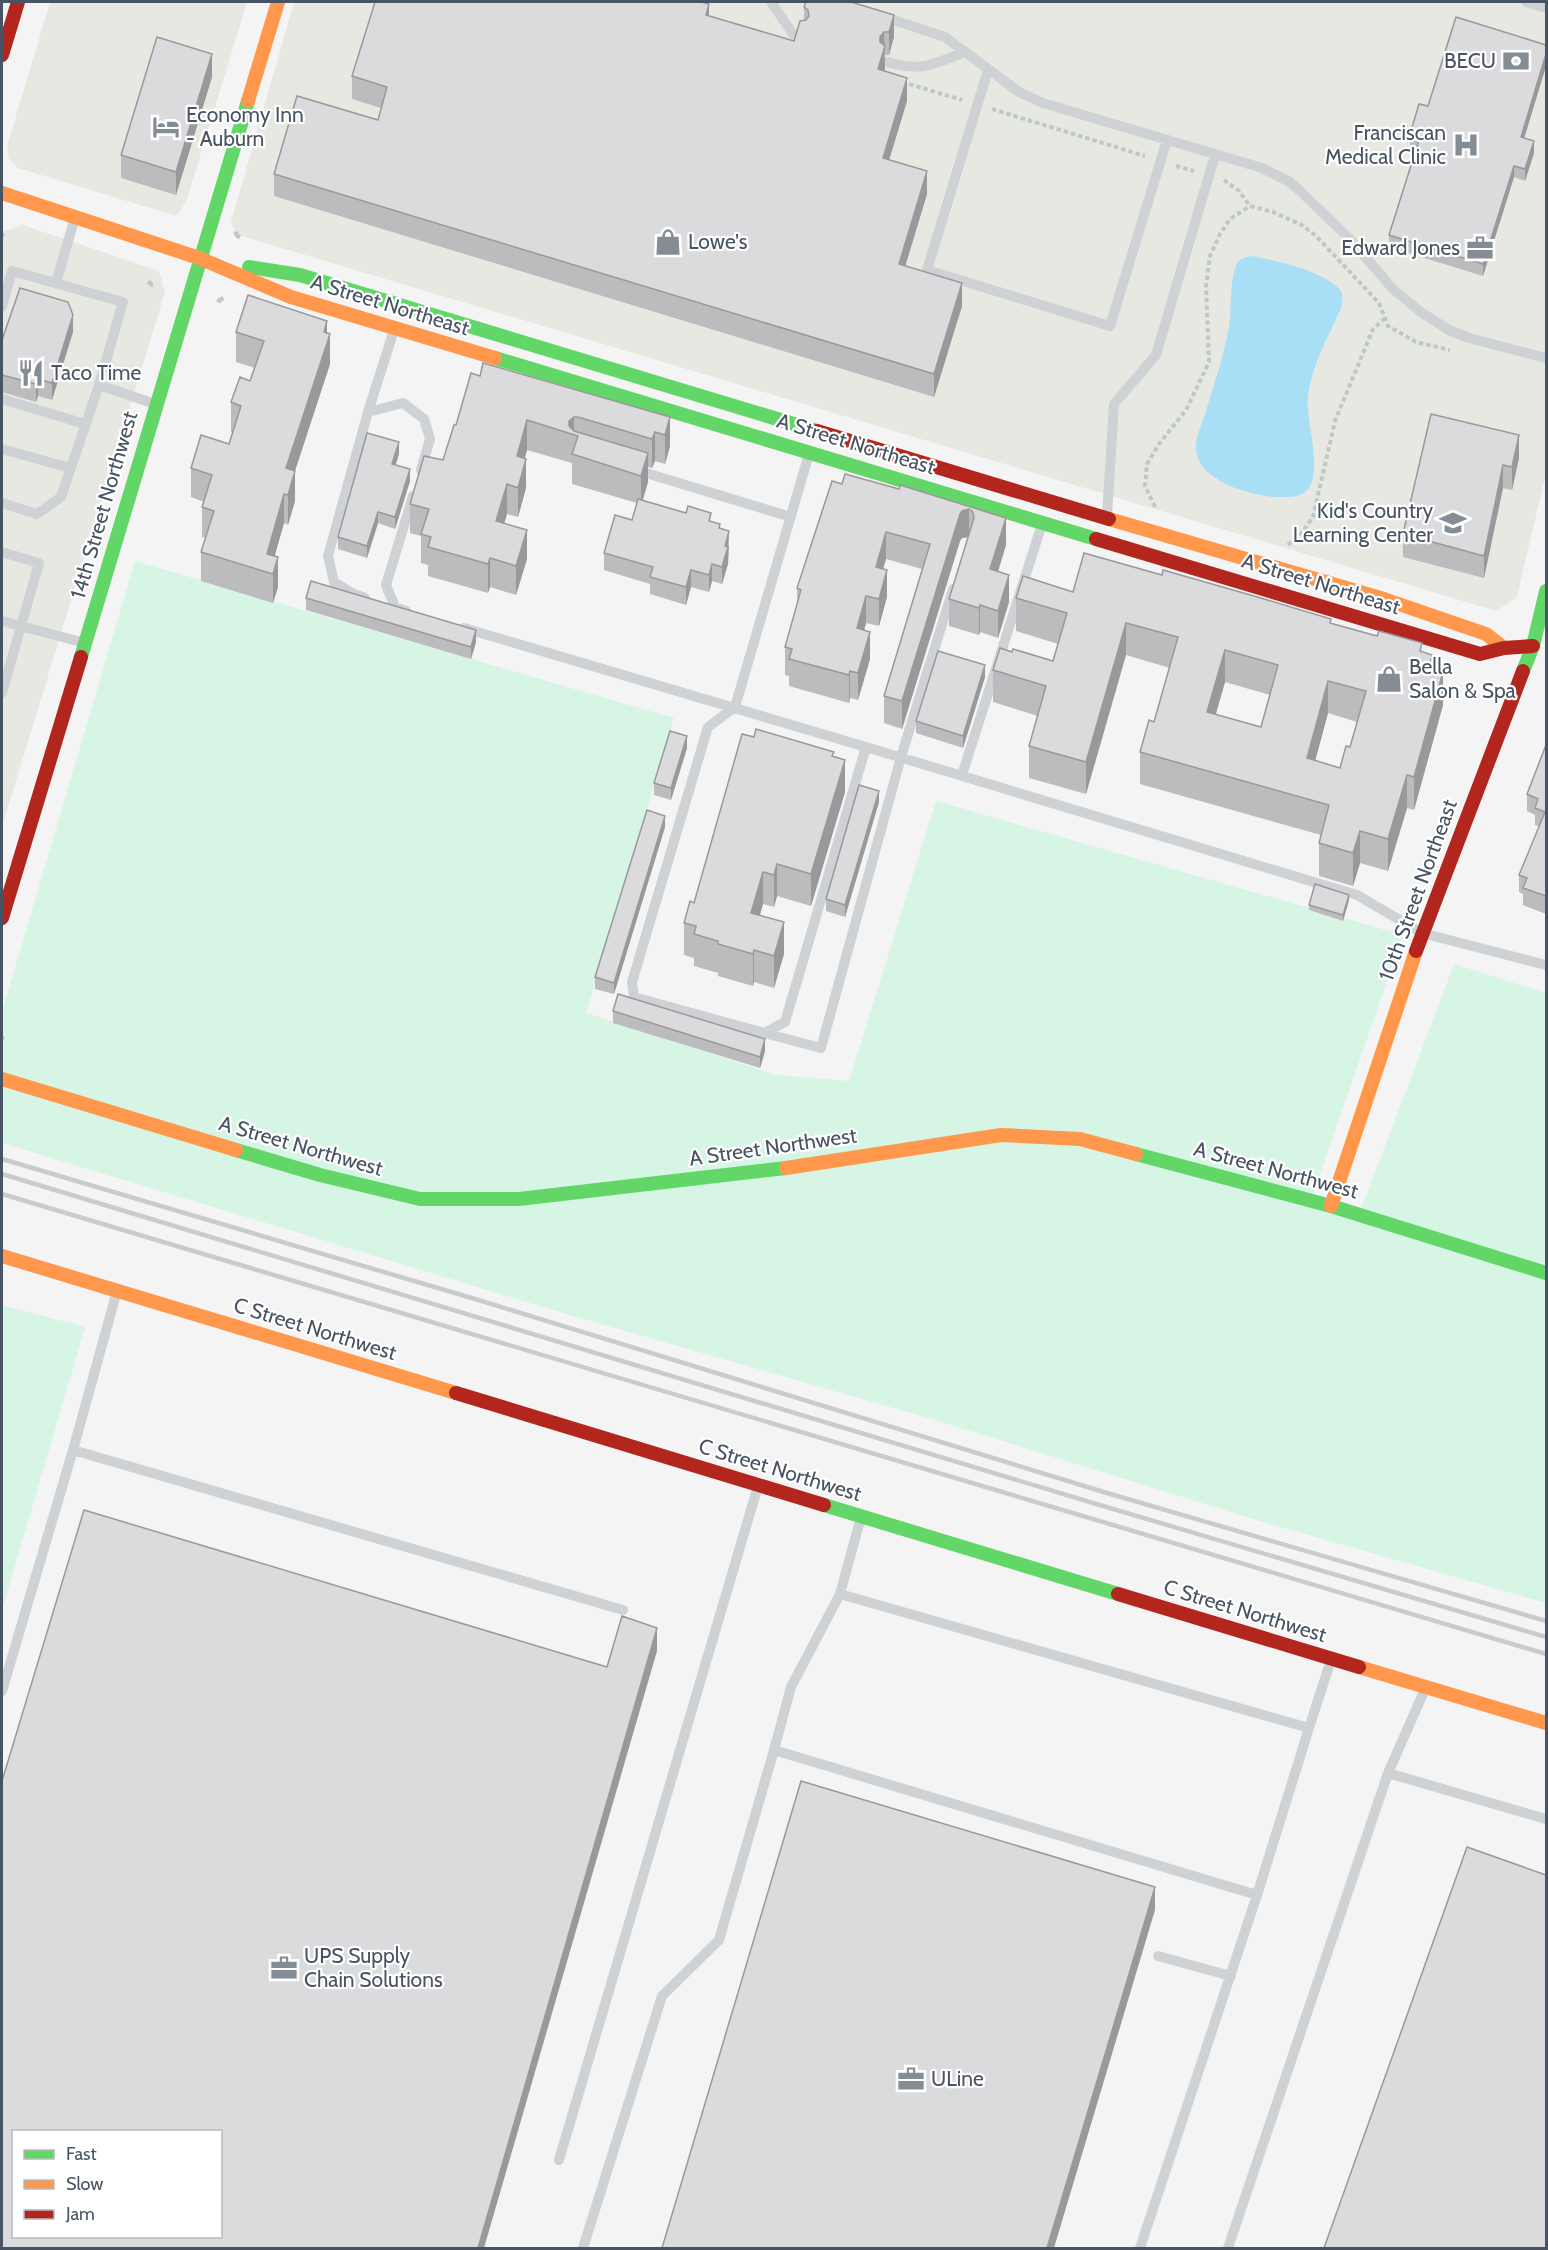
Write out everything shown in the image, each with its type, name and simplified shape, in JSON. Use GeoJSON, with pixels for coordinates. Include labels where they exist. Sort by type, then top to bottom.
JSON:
{"type":"FeatureCollection","features":[{"type":"Feature","properties":{"kind":"street"},"geometry":{"type":"LineString","coordinates":[[2,55],[18,2]]}},
{"type":"Feature","properties":{"kind":"street","name":"14th Street Northwest"},"geometry":{"type":"LineString","coordinates":[[2,918],[278,2]]}},
{"type":"Feature","properties":{"kind":"street","name":"A Street Northeast"},"geometry":{"type":"LineString","coordinates":[[2,192],[199,258],[291,297],[1480,654],[1504,648],[1533,646]]}},
{"type":"Feature","properties":{"kind":"street","name":"A Street Northeast"},"geometry":{"type":"LineString","coordinates":[[199,258],[300,275],[1384,599],[1486,634],[1504,648]]}},
{"type":"Feature","properties":{"kind":"street","name":"10th Street Northeast"},"geometry":{"type":"LineString","coordinates":[[1331,1206],[1422,933],[1533,646],[1546,591]]}},
{"type":"Feature","properties":{"kind":"street","name":"A Street Northwest"},"geometry":{"type":"LineString","coordinates":[[2,1079],[320,1175],[420,1199],[519,1198],[770,1170],[1001,1135],[1080,1139],[1331,1206],[1546,1274]]}},
{"type":"Feature","properties":{"kind":"street","name":"C Street Northwest"},"geometry":{"type":"LineString","coordinates":[[2,1256],[1546,1724]]}},
{"type":"Feature","properties":{"kind":"lane"},"geometry":{"type":"LineString","coordinates":[[771,2],[794,34],[802,37]]}},
{"type":"Feature","properties":{"kind":"lane"},"geometry":{"type":"LineString","coordinates":[[1526,2],[1546,8]]}},
{"type":"Feature","properties":{"kind":"lane"},"geometry":{"type":"LineString","coordinates":[[867,12],[945,37],[1019,92],[1043,104],[1262,168],[1290,182],[1349,238],[1393,289],[1449,330],[1469,338],[1546,358]]}},
{"type":"Feature","properties":{"kind":"lane"},"geometry":{"type":"LineString","coordinates":[[887,62],[918,68],[964,52]]}},
{"type":"Feature","properties":{"kind":"lane"},"geometry":{"type":"LineString","coordinates":[[988,70],[927,270],[1110,326],[1167,140]]}},
{"type":"Feature","properties":{"kind":"lane"},"geometry":{"type":"LineString","coordinates":[[1100,539],[1107,518],[1114,404],[1156,355],[1215,155]]}},
{"type":"Feature","properties":{"kind":"lane"},"geometry":{"type":"LineString","coordinates":[[56,283],[75,217]]}},
{"type":"Feature","properties":{"kind":"lane"},"geometry":{"type":"LineString","coordinates":[[2,307],[12,271],[123,302],[99,385],[61,498],[37,514],[2,503]]}},
{"type":"Feature","properties":{"kind":"lane"},"geometry":{"type":"LineString","coordinates":[[395,328],[368,412],[328,556],[334,582],[354,594],[417,614]]}},
{"type":"Feature","properties":{"kind":"lane"},"geometry":{"type":"LineString","coordinates":[[99,385],[156,404]]}},
{"type":"Feature","properties":{"kind":"lane"},"geometry":{"type":"LineString","coordinates":[[2,399],[85,424]]}},
{"type":"Feature","properties":{"kind":"lane"},"geometry":{"type":"LineString","coordinates":[[368,412],[403,403],[424,419],[430,439],[386,585],[384,604]]}},
{"type":"Feature","properties":{"kind":"lane"},"geometry":{"type":"LineString","coordinates":[[816,430],[735,707],[708,727],[632,982],[634,997],[821,1048],[902,757],[956,578]]}},
{"type":"Feature","properties":{"kind":"lane"},"geometry":{"type":"LineString","coordinates":[[2,449],[70,468]]}},
{"type":"Feature","properties":{"kind":"lane"},"geometry":{"type":"LineString","coordinates":[[621,466],[791,517]]}},
{"type":"Feature","properties":{"kind":"lane"},"geometry":{"type":"LineString","coordinates":[[962,775],[1043,522]]}},
{"type":"Feature","properties":{"kind":"lane"},"geometry":{"type":"LineString","coordinates":[[2,552],[39,563],[2,693]]}},
{"type":"Feature","properties":{"kind":"lane"},"geometry":{"type":"LineString","coordinates":[[2,621],[85,643]]}},
{"type":"Feature","properties":{"kind":"lane"},"geometry":{"type":"LineString","coordinates":[[451,624],[735,707],[1357,895],[1422,933],[1546,965]]}},
{"type":"Feature","properties":{"kind":"lane"},"geometry":{"type":"LineString","coordinates":[[764,1033],[785,1022],[866,747]]}},
{"type":"Feature","properties":{"kind":"lane"},"geometry":{"type":"LineString","coordinates":[[2,1691],[117,1291]]}},
{"type":"Feature","properties":{"kind":"lane"},"geometry":{"type":"LineString","coordinates":[[73,1450],[623,1610]]}},
{"type":"Feature","properties":{"kind":"lane"},"geometry":{"type":"LineString","coordinates":[[559,2160],[758,1485]]}},
{"type":"Feature","properties":{"kind":"lane"},"geometry":{"type":"LineString","coordinates":[[583,2248],[662,1996],[719,1940],[791,1687],[840,1594],[861,1516]]}},
{"type":"Feature","properties":{"kind":"lane"},"geometry":{"type":"LineString","coordinates":[[840,1594],[1309,1728]]}},
{"type":"Feature","properties":{"kind":"lane"},"geometry":{"type":"LineString","coordinates":[[1140,2248],[1231,1976],[1331,1659]]}},
{"type":"Feature","properties":{"kind":"lane"},"geometry":{"type":"LineString","coordinates":[[1228,2248],[1388,1773],[1426,1687]]}},
{"type":"Feature","properties":{"kind":"lane"},"geometry":{"type":"LineString","coordinates":[[774,1750],[1257,1895]]}},
{"type":"Feature","properties":{"kind":"lane"},"geometry":{"type":"LineString","coordinates":[[1388,1773],[1546,1819]]}},
{"type":"Feature","properties":{"kind":"lane"},"geometry":{"type":"LineString","coordinates":[[1158,1956],[1231,1976]]}},
{"type":"Feature","properties":{"kind":"path"},"geometry":{"type":"LineString","coordinates":[[1160,510],[1154,506],[1145,486],[1147,464],[1159,444],[1186,410],[1209,362],[1206,286],[1210,256],[1230,219],[1250,206]]}},
{"type":"Feature","properties":{"kind":"path"},"geometry":{"type":"LineString","coordinates":[[1285,548],[1301,534],[1312,517],[1335,421],[1373,329],[1385,318]]}},
{"type":"Feature","properties":{"kind":"shaded area"},"geometry":{"type":"Polygon","coordinates":[[[50,2],[247,2],[186,202],[177,215],[18,168],[9,159],[7,146],[50,2]]]}},
{"type":"Feature","properties":{"kind":"shaded area"},"geometry":{"type":"Polygon","coordinates":[[[294,2],[1546,2],[1546,473],[1517,597],[1496,611],[235,234],[231,222],[294,2]]]}},
{"type":"Feature","properties":{"kind":"shaded area"},"geometry":{"type":"Polygon","coordinates":[[[23,225],[159,271],[165,292],[2,827],[2,232],[23,225]]]}},
{"type":"Feature","properties":{"kind":"green space"},"geometry":{"type":"Polygon","coordinates":[[[135,561],[674,718],[586,1013],[776,1075],[849,1081],[936,801],[1403,935],[1311,1200],[1359,1215],[1454,964],[1546,993],[1546,1603],[1263,1522],[932,1419],[563,1313],[2,1143],[2,1012],[135,561]]]}},
{"type":"Feature","properties":{"kind":"green space"},"geometry":{"type":"Polygon","coordinates":[[[2,1305],[85,1327],[2,1610],[2,1305]]]}},
{"type":"Feature","properties":{"kind":"water"},"geometry":{"type":"Polygon","coordinates":[[[1251,256],[1285,264],[1323,277],[1333,283],[1342,294],[1341,308],[1310,385],[1308,407],[1313,448],[1313,475],[1310,485],[1301,495],[1266,496],[1239,489],[1214,477],[1204,468],[1198,458],[1197,438],[1227,338],[1236,266],[1240,260],[1251,256]]]}},
{"type":"Feature","properties":{"kind":"building","name":"Lowe's"},"geometry":{"type":"Polygon","coordinates":[[[375,2],[701,2],[709,4],[706,15],[794,41],[800,21],[806,20],[809,16],[808,10],[804,7],[806,2],[851,2],[894,15],[889,32],[884,32],[880,37],[880,42],[885,46],[878,69],[907,78],[883,158],[927,171],[899,264],[962,283],[934,374],[274,174],[297,96],[378,120],[387,87],[352,76],[375,2]]]}},
{"type":"Feature","properties":{"kind":"building"},"geometry":{"type":"Polygon","coordinates":[[[1456,17],[1546,45],[1546,54],[1521,137],[1534,141],[1525,169],[1514,166],[1483,264],[1389,235],[1420,137],[1410,134],[1419,104],[1428,106],[1456,17]]]}},
{"type":"Feature","properties":{"kind":"building","name":"Economy Inn - Auburn"},"geometry":{"type":"Polygon","coordinates":[[[157,37],[212,54],[176,172],[121,155],[157,37]]]}},
{"type":"Feature","properties":{"kind":"building","name":"Taco Time"},"geometry":{"type":"Polygon","coordinates":[[[20,288],[68,302],[73,315],[52,383],[38,379],[36,384],[2,375],[2,340],[20,288]]]}},
{"type":"Feature","properties":{"kind":"building"},"geometry":{"type":"Polygon","coordinates":[[[248,295],[327,321],[324,332],[330,334],[286,468],[295,471],[288,495],[284,494],[267,554],[278,557],[273,574],[201,552],[214,511],[202,507],[212,475],[191,468],[201,435],[229,444],[241,406],[231,402],[240,377],[250,381],[264,341],[236,332],[248,295]]]}},
{"type":"Feature","properties":{"kind":"building"},"geometry":{"type":"Polygon","coordinates":[[[483,363],[670,417],[665,435],[655,432],[652,439],[578,417],[569,421],[569,426],[574,431],[648,453],[641,476],[572,454],[578,436],[527,420],[517,456],[526,459],[518,488],[507,484],[496,521],[527,530],[516,566],[490,558],[488,564],[428,547],[431,537],[421,534],[429,509],[410,504],[424,456],[443,460],[471,373],[480,376],[483,363]]]}},
{"type":"Feature","properties":{"kind":"building","name":"Kid's Country Learning Center"},"geometry":{"type":"Polygon","coordinates":[[[1431,414],[1519,435],[1512,467],[1503,465],[1484,556],[1403,534],[1431,414]]]}},
{"type":"Feature","properties":{"kind":"building"},"geometry":{"type":"Polygon","coordinates":[[[367,433],[399,442],[392,464],[410,469],[395,517],[378,512],[367,546],[338,537],[367,433]]]}},
{"type":"Feature","properties":{"kind":"building"},"geometry":{"type":"Polygon","coordinates":[[[845,474],[899,489],[900,485],[1006,518],[990,569],[1009,575],[998,611],[949,599],[974,518],[973,512],[969,509],[960,514],[902,701],[884,696],[930,544],[886,532],[876,567],[887,570],[879,599],[866,596],[857,628],[870,632],[858,673],[850,671],[849,675],[789,659],[792,649],[785,647],[801,590],[797,588],[832,481],[842,484],[845,474]]]}},
{"type":"Feature","properties":{"kind":"building"},"geometry":{"type":"Polygon","coordinates":[[[638,499],[686,513],[688,506],[711,513],[709,521],[720,524],[719,528],[729,531],[725,546],[728,547],[722,567],[712,564],[709,575],[691,570],[686,587],[650,577],[653,567],[604,553],[615,515],[632,520],[638,499]]]}},
{"type":"Feature","properties":{"kind":"building"},"geometry":{"type":"Polygon","coordinates":[[[1084,553],[1162,575],[1163,570],[1331,619],[1330,623],[1377,636],[1379,631],[1422,643],[1420,651],[1432,655],[1429,668],[1443,672],[1414,777],[1407,775],[1388,839],[1360,831],[1353,853],[1319,843],[1329,805],[1140,752],[1149,720],[1154,722],[1178,637],[1126,623],[1086,762],[1029,746],[1046,686],[993,670],[1000,648],[1012,652],[1013,649],[1053,661],[1067,613],[1016,598],[1023,576],[1073,592],[1084,553]],[[1225,650],[1207,712],[1261,727],[1278,665],[1225,650]],[[1328,681],[1307,758],[1340,768],[1346,746],[1350,747],[1366,691],[1328,681]]]}},
{"type":"Feature","properties":{"kind":"building"},"geometry":{"type":"Polygon","coordinates":[[[311,581],[476,630],[471,647],[306,598],[311,581]]]}},
{"type":"Feature","properties":{"kind":"building"},"geometry":{"type":"Polygon","coordinates":[[[938,651],[985,665],[963,736],[916,721],[938,651]]]}},
{"type":"Feature","properties":{"kind":"building"},"geometry":{"type":"Polygon","coordinates":[[[756,729],[834,752],[832,756],[845,760],[811,874],[777,864],[774,875],[763,872],[751,913],[784,922],[774,956],[754,950],[753,954],[718,944],[718,941],[694,934],[696,926],[684,923],[690,901],[694,903],[742,734],[754,737],[756,729]]]}},
{"type":"Feature","properties":{"kind":"building"},"geometry":{"type":"Polygon","coordinates":[[[670,731],[687,736],[671,788],[654,783],[670,731]]]}},
{"type":"Feature","properties":{"kind":"building"},"geometry":{"type":"Polygon","coordinates":[[[1546,745],[1546,896],[1523,888],[1527,878],[1519,875],[1545,812],[1535,808],[1538,799],[1527,794],[1546,745]]]}},
{"type":"Feature","properties":{"kind":"building"},"geometry":{"type":"Polygon","coordinates":[[[859,785],[879,791],[845,905],[826,899],[859,785]]]}},
{"type":"Feature","properties":{"kind":"building"},"geometry":{"type":"Polygon","coordinates":[[[647,810],[665,816],[614,983],[595,977],[647,810]]]}},
{"type":"Feature","properties":{"kind":"building"},"geometry":{"type":"Polygon","coordinates":[[[1315,884],[1349,895],[1343,915],[1309,905],[1315,884]]]}},
{"type":"Feature","properties":{"kind":"building"},"geometry":{"type":"Polygon","coordinates":[[[618,994],[765,1039],[760,1057],[613,1011],[618,994]]]}},
{"type":"Feature","properties":{"kind":"building","name":"UPS Supply Chain Solutions"},"geometry":{"type":"Polygon","coordinates":[[[84,1510],[607,1667],[622,1616],[657,1628],[478,2248],[2,2248],[2,1781],[84,1510]]]}},
{"type":"Feature","properties":{"kind":"building","name":"ULine"},"geometry":{"type":"Polygon","coordinates":[[[801,1781],[1155,1887],[1047,2248],[662,2248],[801,1781]]]}},
{"type":"Feature","properties":{"kind":"building"},"geometry":{"type":"Polygon","coordinates":[[[1467,1847],[1546,1875],[1546,2248],[1324,2248],[1467,1847]]]}},
{"type":"Feature","properties":{"kind":"railway"},"geometry":{"type":"LineString","coordinates":[[2,1159],[475,1299],[1107,1493],[1546,1621]]}},
{"type":"Feature","properties":{"kind":"railway"},"geometry":{"type":"LineString","coordinates":[[2,1174],[1546,1637]]}},
{"type":"Feature","properties":{"kind":"railway"},"geometry":{"type":"LineString","coordinates":[[2,1194],[1546,1654]]}},
{"type":"Feature","properties":{"kind":"traffic: fast"},"geometry":{"type":"LineString","coordinates":[[81,657],[248,101]]}},
{"type":"Feature","properties":{"kind":"traffic: fast"},"geometry":{"type":"LineString","coordinates":[[249,267],[300,275],[817,431]]}},
{"type":"Feature","properties":{"kind":"traffic: fast"},"geometry":{"type":"LineString","coordinates":[[495,358],[1096,539]]}},
{"type":"Feature","properties":{"kind":"traffic: fast"},"geometry":{"type":"LineString","coordinates":[[1523,671],[1533,646],[1546,591]]}},
{"type":"Feature","properties":{"kind":"traffic: fast"},"geometry":{"type":"LineString","coordinates":[[236,1150],[320,1175],[420,1199],[519,1199],[786,1168]]}},
{"type":"Feature","properties":{"kind":"traffic: fast"},"geometry":{"type":"LineString","coordinates":[[1136,1154],[1331,1206],[1546,1273]]}},
{"type":"Feature","properties":{"kind":"traffic: fast"},"geometry":{"type":"LineString","coordinates":[[824,1505],[1118,1594]]}},
{"type":"Feature","properties":{"kind":"traffic: slow"},"geometry":{"type":"LineString","coordinates":[[248,101],[278,2]]}},
{"type":"Feature","properties":{"kind":"traffic: slow"},"geometry":{"type":"LineString","coordinates":[[2,193],[199,258],[291,297],[495,358]]}},
{"type":"Feature","properties":{"kind":"traffic: slow"},"geometry":{"type":"LineString","coordinates":[[1109,519],[1384,599],[1486,634],[1504,648]]}},
{"type":"Feature","properties":{"kind":"traffic: slow"},"geometry":{"type":"LineString","coordinates":[[1331,1206],[1416,951]]}},
{"type":"Feature","properties":{"kind":"traffic: slow"},"geometry":{"type":"LineString","coordinates":[[2,1079],[236,1150]]}},
{"type":"Feature","properties":{"kind":"traffic: slow"},"geometry":{"type":"LineString","coordinates":[[786,1168],[1001,1135],[1080,1139],[1136,1154]]}},
{"type":"Feature","properties":{"kind":"traffic: slow"},"geometry":{"type":"LineString","coordinates":[[2,1256],[456,1393]]}},
{"type":"Feature","properties":{"kind":"traffic: slow"},"geometry":{"type":"LineString","coordinates":[[1359,1667],[1546,1723]]}},
{"type":"Feature","properties":{"kind":"traffic: jam"},"geometry":{"type":"LineString","coordinates":[[2,55],[18,2]]}},
{"type":"Feature","properties":{"kind":"traffic: jam"},"geometry":{"type":"LineString","coordinates":[[817,431],[1109,519]]}},
{"type":"Feature","properties":{"kind":"traffic: jam"},"geometry":{"type":"LineString","coordinates":[[1096,539],[1480,654],[1504,648],[1533,646]]}},
{"type":"Feature","properties":{"kind":"traffic: jam"},"geometry":{"type":"LineString","coordinates":[[2,918],[81,657]]}},
{"type":"Feature","properties":{"kind":"traffic: jam"},"geometry":{"type":"LineString","coordinates":[[1416,951],[1523,671]]}},
{"type":"Feature","properties":{"kind":"traffic: jam"},"geometry":{"type":"LineString","coordinates":[[456,1393],[824,1505]]}},
{"type":"Feature","properties":{"kind":"traffic: jam"},"geometry":{"type":"LineString","coordinates":[[1118,1594],[1359,1667]]}},
{"type":"Feature","properties":{"kind":"place","name":"BECU"},"geometry":{"type":"Point","coordinates":[1516,61]}},
{"type":"Feature","properties":{"kind":"place","name":"Economy Inn - Auburn"},"geometry":{"type":"Point","coordinates":[166,127]}},
{"type":"Feature","properties":{"kind":"place","name":"Franciscan Medical Clinic"},"geometry":{"type":"Point","coordinates":[1466,145]}},
{"type":"Feature","properties":{"kind":"place","name":"Lowe's"},"geometry":{"type":"Point","coordinates":[668,242]}},
{"type":"Feature","properties":{"kind":"place","name":"Edward Jones"},"geometry":{"type":"Point","coordinates":[1480,248]}},
{"type":"Feature","properties":{"kind":"place","name":"Taco Time"},"geometry":{"type":"Point","coordinates":[31,373]}},
{"type":"Feature","properties":{"kind":"place","name":"Kid's Country Learning Center"},"geometry":{"type":"Point","coordinates":[1453,523]}},
{"type":"Feature","properties":{"kind":"place","name":"Bella Salon & Spa"},"geometry":{"type":"Point","coordinates":[1389,679]}},
{"type":"Feature","properties":{"kind":"place","name":"UPS Supply Chain Solutions"},"geometry":{"type":"Point","coordinates":[284,1968]}},
{"type":"Feature","properties":{"kind":"place","name":"ULine"},"geometry":{"type":"Point","coordinates":[911,2079]}}]}
